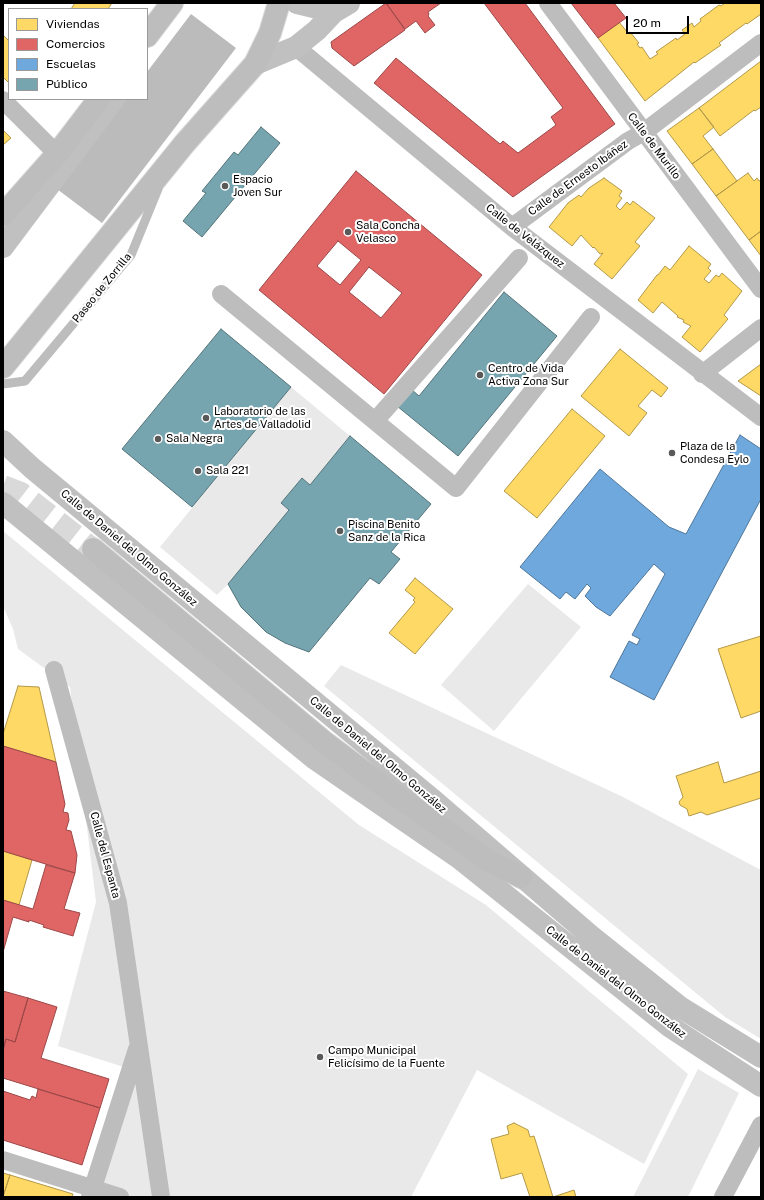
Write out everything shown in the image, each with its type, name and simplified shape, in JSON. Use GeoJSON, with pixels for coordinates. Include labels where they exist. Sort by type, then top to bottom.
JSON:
{"type":"FeatureCollection","features":[{"type":"Feature","properties":{"kind":"main road"},"geometry":{"type":"LineString","coordinates":[[148,35],[172,3]]}},
{"type":"Feature","properties":{"kind":"main road","name":"Paseo de Zorrilla"},"geometry":{"type":"LineString","coordinates":[[3,367],[168,164],[255,64],[270,33],[279,3]]}},
{"type":"Feature","properties":{"kind":"main road"},"geometry":{"type":"LineString","coordinates":[[297,3],[342,7]]}},
{"type":"Feature","properties":{"kind":"main road"},"geometry":{"type":"LineString","coordinates":[[255,64],[296,47],[342,7]]}},
{"type":"Feature","properties":{"kind":"main road"},"geometry":{"type":"LineString","coordinates":[[3,215],[57,154],[98,100]]}},
{"type":"Feature","properties":{"kind":"main road"},"geometry":{"type":"LineString","coordinates":[[3,247],[113,100]]}},
{"type":"Feature","properties":{"kind":"main road","name":"Calle de Daniel del Olmo González"},"geometry":{"type":"LineString","coordinates":[[3,441],[32,468],[427,795],[521,877],[680,1007],[761,1057]]}},
{"type":"Feature","properties":{"kind":"main road","name":"Calle de Daniel del Olmo González"},"geometry":{"type":"LineString","coordinates":[[3,503],[315,759],[459,858],[669,1026],[761,1086]]}},
{"type":"Feature","properties":{"kind":"main road"},"geometry":{"type":"LineString","coordinates":[[92,549],[322,741],[489,861],[521,877]]}},
{"type":"Feature","properties":{"kind":"street","name":"Calle de Murillo"},"geometry":{"type":"LineString","coordinates":[[548,3],[761,289]]}},
{"type":"Feature","properties":{"kind":"street","name":"Calle de Ernesto Ibáñez"},"geometry":{"type":"LineString","coordinates":[[512,227],[628,140],[644,132],[761,43]]}},
{"type":"Feature","properties":{"kind":"street","name":"Calle de Velázquez"},"geometry":{"type":"LineString","coordinates":[[296,47],[512,227],[702,374],[761,417]]}},
{"type":"Feature","properties":{"kind":"street"},"geometry":{"type":"LineString","coordinates":[[3,100],[57,154]]}},
{"type":"Feature","properties":{"kind":"street","name":"Calle de Velázquez"},"geometry":{"type":"LineString","coordinates":[[375,421],[519,258]]}},
{"type":"Feature","properties":{"kind":"street"},"geometry":{"type":"LineString","coordinates":[[221,294],[456,488],[591,317]]}},
{"type":"Feature","properties":{"kind":"street"},"geometry":{"type":"LineString","coordinates":[[702,374],[761,328]]}},
{"type":"Feature","properties":{"kind":"street","name":"Calle del Espanta"},"geometry":{"type":"LineString","coordinates":[[54,670],[118,903],[161,1197]]}},
{"type":"Feature","properties":{"kind":"street","name":"Calle del Espanta"},"geometry":{"type":"LineString","coordinates":[[91,1193],[138,1044]]}},
{"type":"Feature","properties":{"kind":"street"},"geometry":{"type":"LineString","coordinates":[[724,1197],[761,1125]]}},
{"type":"Feature","properties":{"kind":"street"},"geometry":{"type":"LineString","coordinates":[[3,1160],[91,1193],[120,1197]]}},
{"type":"Feature","properties":{"kind":"lane","name":"Paseo de Zorrilla"},"geometry":{"type":"LineString","coordinates":[[3,384],[25,381],[131,255],[168,164]]}},
{"type":"Feature","properties":{"kind":"shaded area"},"geometry":{"type":"Polygon","coordinates":[[[191,14],[236,48],[102,223],[57,189],[125,100],[148,100],[148,71],[191,14]]]}},
{"type":"Feature","properties":{"kind":"shaded area"},"geometry":{"type":"Polygon","coordinates":[[[291,387],[350,436],[310,485],[302,478],[281,503],[289,510],[228,584],[217,595],[160,547],[291,387]]]}},
{"type":"Feature","properties":{"kind":"shaded area"},"geometry":{"type":"Polygon","coordinates":[[[3,531],[359,825],[486,905],[688,1074],[644,1164],[477,1070],[411,1197],[126,1197],[93,1188],[130,1069],[58,1046],[96,902],[70,687],[18,649],[13,629],[3,606],[3,531]]]}},
{"type":"Feature","properties":{"kind":"shaded area"},"geometry":{"type":"Polygon","coordinates":[[[528,584],[581,627],[494,731],[441,685],[528,584]]]}},
{"type":"Feature","properties":{"kind":"shaded area"},"geometry":{"type":"Polygon","coordinates":[[[341,665],[623,797],[761,870],[761,1039],[725,1017],[324,686],[341,665]]]}},
{"type":"Feature","properties":{"kind":"shaded area"},"geometry":{"type":"Polygon","coordinates":[[[698,1069],[739,1093],[688,1197],[633,1197],[698,1069]]]}},
{"type":"Feature","properties":{"kind":"building: Viviendas"},"geometry":{"type":"Polygon","coordinates":[[[75,3],[112,3],[109,8],[72,8],[75,3]]]}},
{"type":"Feature","properties":{"kind":"building: Viviendas"},"geometry":{"type":"Polygon","coordinates":[[[725,3],[761,3],[761,14],[719,43],[721,45],[695,63],[694,62],[645,101],[598,38],[619,22],[628,33],[630,32],[639,43],[637,44],[640,48],[642,47],[650,59],[658,54],[656,52],[676,38],[677,40],[685,34],[682,30],[692,23],[694,27],[701,21],[700,19],[719,5],[721,6],[725,3]]]}},
{"type":"Feature","properties":{"kind":"building: Viviendas"},"geometry":{"type":"Polygon","coordinates":[[[3,35],[8,40],[8,82],[3,77],[3,35]]]}},
{"type":"Feature","properties":{"kind":"building: Viviendas"},"geometry":{"type":"Polygon","coordinates":[[[761,61],[761,107],[755,111],[754,110],[720,136],[699,108],[761,61]]]}},
{"type":"Feature","properties":{"kind":"building: Viviendas"},"geometry":{"type":"Polygon","coordinates":[[[699,108],[714,127],[703,136],[713,149],[692,164],[667,131],[699,108]]]}},
{"type":"Feature","properties":{"kind":"building: Viviendas"},"geometry":{"type":"Polygon","coordinates":[[[3,130],[11,138],[3,145],[3,130]]]}},
{"type":"Feature","properties":{"kind":"building: Viviendas"},"geometry":{"type":"Polygon","coordinates":[[[713,149],[737,181],[716,196],[692,164],[713,149]]]}},
{"type":"Feature","properties":{"kind":"building: Viviendas"},"geometry":{"type":"Polygon","coordinates":[[[748,173],[754,181],[757,178],[759,181],[761,180],[761,231],[749,240],[716,196],[748,173]]]}},
{"type":"Feature","properties":{"kind":"building: Viviendas"},"geometry":{"type":"Polygon","coordinates":[[[604,178],[622,191],[619,196],[622,198],[616,206],[620,210],[627,202],[630,205],[633,201],[655,218],[635,242],[640,246],[612,279],[594,264],[603,253],[600,254],[581,235],[572,246],[549,227],[568,203],[579,195],[581,197],[589,188],[604,178]]]}},
{"type":"Feature","properties":{"kind":"building: Viviendas"},"geometry":{"type":"Polygon","coordinates":[[[761,231],[761,256],[749,240],[761,231]]]}},
{"type":"Feature","properties":{"kind":"building: Viviendas"},"geometry":{"type":"Polygon","coordinates":[[[689,246],[711,264],[708,268],[711,271],[704,279],[709,283],[716,275],[719,277],[722,273],[742,291],[724,315],[728,319],[700,352],[682,337],[691,326],[683,322],[684,320],[677,317],[678,316],[662,302],[653,313],[638,300],[665,266],[670,270],[689,246]]]}},
{"type":"Feature","properties":{"kind":"building: Viviendas"},"geometry":{"type":"Polygon","coordinates":[[[620,349],[668,388],[661,397],[652,390],[638,406],[647,413],[629,436],[581,396],[620,349]]]}},
{"type":"Feature","properties":{"kind":"building: Viviendas"},"geometry":{"type":"Polygon","coordinates":[[[761,364],[761,396],[738,381],[761,364]]]}},
{"type":"Feature","properties":{"kind":"building: Viviendas"},"geometry":{"type":"Polygon","coordinates":[[[572,409],[605,436],[537,518],[504,491],[572,409]]]}},
{"type":"Feature","properties":{"kind":"building: Viviendas"},"geometry":{"type":"Polygon","coordinates":[[[415,578],[453,609],[415,654],[389,633],[415,602],[413,600],[415,598],[405,590],[415,578]]]}},
{"type":"Feature","properties":{"kind":"building: Viviendas"},"geometry":{"type":"Polygon","coordinates":[[[761,636],[761,711],[741,718],[718,649],[761,636]]]}},
{"type":"Feature","properties":{"kind":"building: Viviendas"},"geometry":{"type":"Polygon","coordinates":[[[18,686],[39,687],[56,762],[3,746],[3,734],[18,686]]]}},
{"type":"Feature","properties":{"kind":"building: Viviendas"},"geometry":{"type":"Polygon","coordinates":[[[718,762],[724,783],[761,771],[761,798],[707,815],[701,812],[689,816],[687,809],[680,805],[679,802],[683,797],[676,776],[718,762]]]}},
{"type":"Feature","properties":{"kind":"building: Viviendas"},"geometry":{"type":"Polygon","coordinates":[[[3,851],[32,860],[19,905],[3,900],[3,851]]]}},
{"type":"Feature","properties":{"kind":"building: Viviendas"},"geometry":{"type":"Polygon","coordinates":[[[514,1123],[528,1130],[530,1137],[534,1136],[553,1197],[530,1197],[522,1173],[501,1179],[491,1139],[509,1134],[507,1126],[514,1123]]]}},
{"type":"Feature","properties":{"kind":"building: Viviendas"},"geometry":{"type":"Polygon","coordinates":[[[3,1173],[10,1175],[3,1196],[3,1173]]]}},
{"type":"Feature","properties":{"kind":"building: Viviendas"},"geometry":{"type":"Polygon","coordinates":[[[10,1175],[73,1194],[72,1197],[3,1197],[10,1175]]]}},
{"type":"Feature","properties":{"kind":"building: Viviendas"},"geometry":{"type":"Polygon","coordinates":[[[574,1190],[576,1197],[553,1197],[574,1190]]]}},
{"type":"Feature","properties":{"kind":"building: Comercios"},"geometry":{"type":"Polygon","coordinates":[[[386,3],[441,3],[428,12],[428,16],[435,25],[425,33],[416,21],[405,29],[386,3]]]}},
{"type":"Feature","properties":{"kind":"building: Comercios"},"geometry":{"type":"Polygon","coordinates":[[[386,3],[405,30],[354,66],[332,48],[331,42],[386,3]]]}},
{"type":"Feature","properties":{"kind":"building: Comercios"},"geometry":{"type":"Polygon","coordinates":[[[484,3],[525,3],[615,124],[513,197],[374,83],[396,58],[500,144],[503,141],[518,153],[556,125],[551,117],[563,108],[484,3]]]}},
{"type":"Feature","properties":{"kind":"building: Comercios"},"geometry":{"type":"Polygon","coordinates":[[[571,3],[614,3],[626,18],[598,38],[571,3]]]}},
{"type":"Feature","properties":{"kind":"building: Comercios"},"geometry":{"type":"Polygon","coordinates":[[[356,171],[482,275],[384,394],[259,290],[356,171]],[[338,241],[317,266],[340,285],[361,260],[338,241]],[[369,267],[349,292],[381,318],[402,293],[369,267]]]}},
{"type":"Feature","properties":{"kind":"building: Comercios"},"geometry":{"type":"Polygon","coordinates":[[[3,746],[56,762],[65,804],[63,812],[68,813],[69,820],[66,830],[71,831],[77,855],[75,873],[3,851],[3,746]]]}},
{"type":"Feature","properties":{"kind":"building: Comercios"},"geometry":{"type":"Polygon","coordinates":[[[46,865],[75,873],[64,909],[80,913],[73,936],[43,927],[44,925],[29,920],[29,922],[13,917],[3,952],[3,900],[33,909],[46,865]]]}},
{"type":"Feature","properties":{"kind":"building: Comercios"},"geometry":{"type":"Polygon","coordinates":[[[3,991],[28,998],[15,1042],[6,1039],[3,1050],[3,991]]]}},
{"type":"Feature","properties":{"kind":"building: Comercios"},"geometry":{"type":"Polygon","coordinates":[[[28,998],[57,1007],[41,1058],[109,1079],[100,1108],[3,1078],[3,1050],[6,1039],[15,1042],[28,998]]]}},
{"type":"Feature","properties":{"kind":"building: Comercios"},"geometry":{"type":"Polygon","coordinates":[[[38,1089],[100,1108],[82,1165],[3,1140],[3,1091],[30,1100],[32,1096],[36,1098],[38,1089]]]}},
{"type":"Feature","properties":{"kind":"building: Escuelas"},"geometry":{"type":"Polygon","coordinates":[[[740,435],[761,449],[761,499],[654,700],[610,677],[629,641],[637,645],[640,639],[632,635],[665,574],[654,564],[610,616],[596,607],[585,596],[591,588],[587,584],[575,599],[566,592],[560,599],[520,567],[600,469],[669,527],[686,534],[740,435]]]}},
{"type":"Feature","properties":{"kind":"building: Público","name":"Espacio Joven Sur"},"geometry":{"type":"Polygon","coordinates":[[[261,127],[280,143],[202,237],[183,221],[206,193],[202,191],[234,152],[238,155],[261,127]]]}},
{"type":"Feature","properties":{"kind":"building: Público","name":"Centro de Vida Activa Zona Sur"},"geometry":{"type":"Polygon","coordinates":[[[504,292],[557,336],[458,456],[397,406],[411,389],[419,396],[504,292]]]}},
{"type":"Feature","properties":{"kind":"building: Público","name":"Laboratorio de las Artes de Valladolid"},"geometry":{"type":"Polygon","coordinates":[[[221,329],[291,387],[192,507],[122,449],[221,329]]]}},
{"type":"Feature","properties":{"kind":"building: Público","name":"Piscina Benito Sanz de la Rica"},"geometry":{"type":"Polygon","coordinates":[[[350,436],[431,504],[391,552],[400,559],[379,584],[370,578],[309,652],[285,643],[266,632],[241,607],[228,584],[289,510],[281,503],[302,478],[310,485],[350,436]]]}},
{"type":"Feature","properties":{"kind":"tunnel"},"geometry":{"type":"LineString","coordinates":[[3,486],[21,493],[93,549]]}},
{"type":"Feature","properties":{"kind":"place","name":"Espacio Joven Sur"},"geometry":{"type":"Point","coordinates":[225,186]}},
{"type":"Feature","properties":{"kind":"place","name":"Sala Concha Velasco"},"geometry":{"type":"Point","coordinates":[348,232]}},
{"type":"Feature","properties":{"kind":"place","name":"Centro de Vida Activa Zona Sur"},"geometry":{"type":"Point","coordinates":[480,375]}},
{"type":"Feature","properties":{"kind":"place","name":"Laboratorio de las Artes de Valladolid"},"geometry":{"type":"Point","coordinates":[206,418]}},
{"type":"Feature","properties":{"kind":"place","name":"Sala Negra"},"geometry":{"type":"Point","coordinates":[158,439]}},
{"type":"Feature","properties":{"kind":"place","name":"Plaza de la Condesa Eylo"},"geometry":{"type":"Point","coordinates":[672,453]}},
{"type":"Feature","properties":{"kind":"place","name":"Sala 221"},"geometry":{"type":"Point","coordinates":[198,471]}},
{"type":"Feature","properties":{"kind":"place","name":"Piscina Benito Sanz de la Rica"},"geometry":{"type":"Point","coordinates":[340,531]}},
{"type":"Feature","properties":{"kind":"place","name":"Campo Municipal Felicísimo de la Fuente"},"geometry":{"type":"Point","coordinates":[320,1057]}}]}
